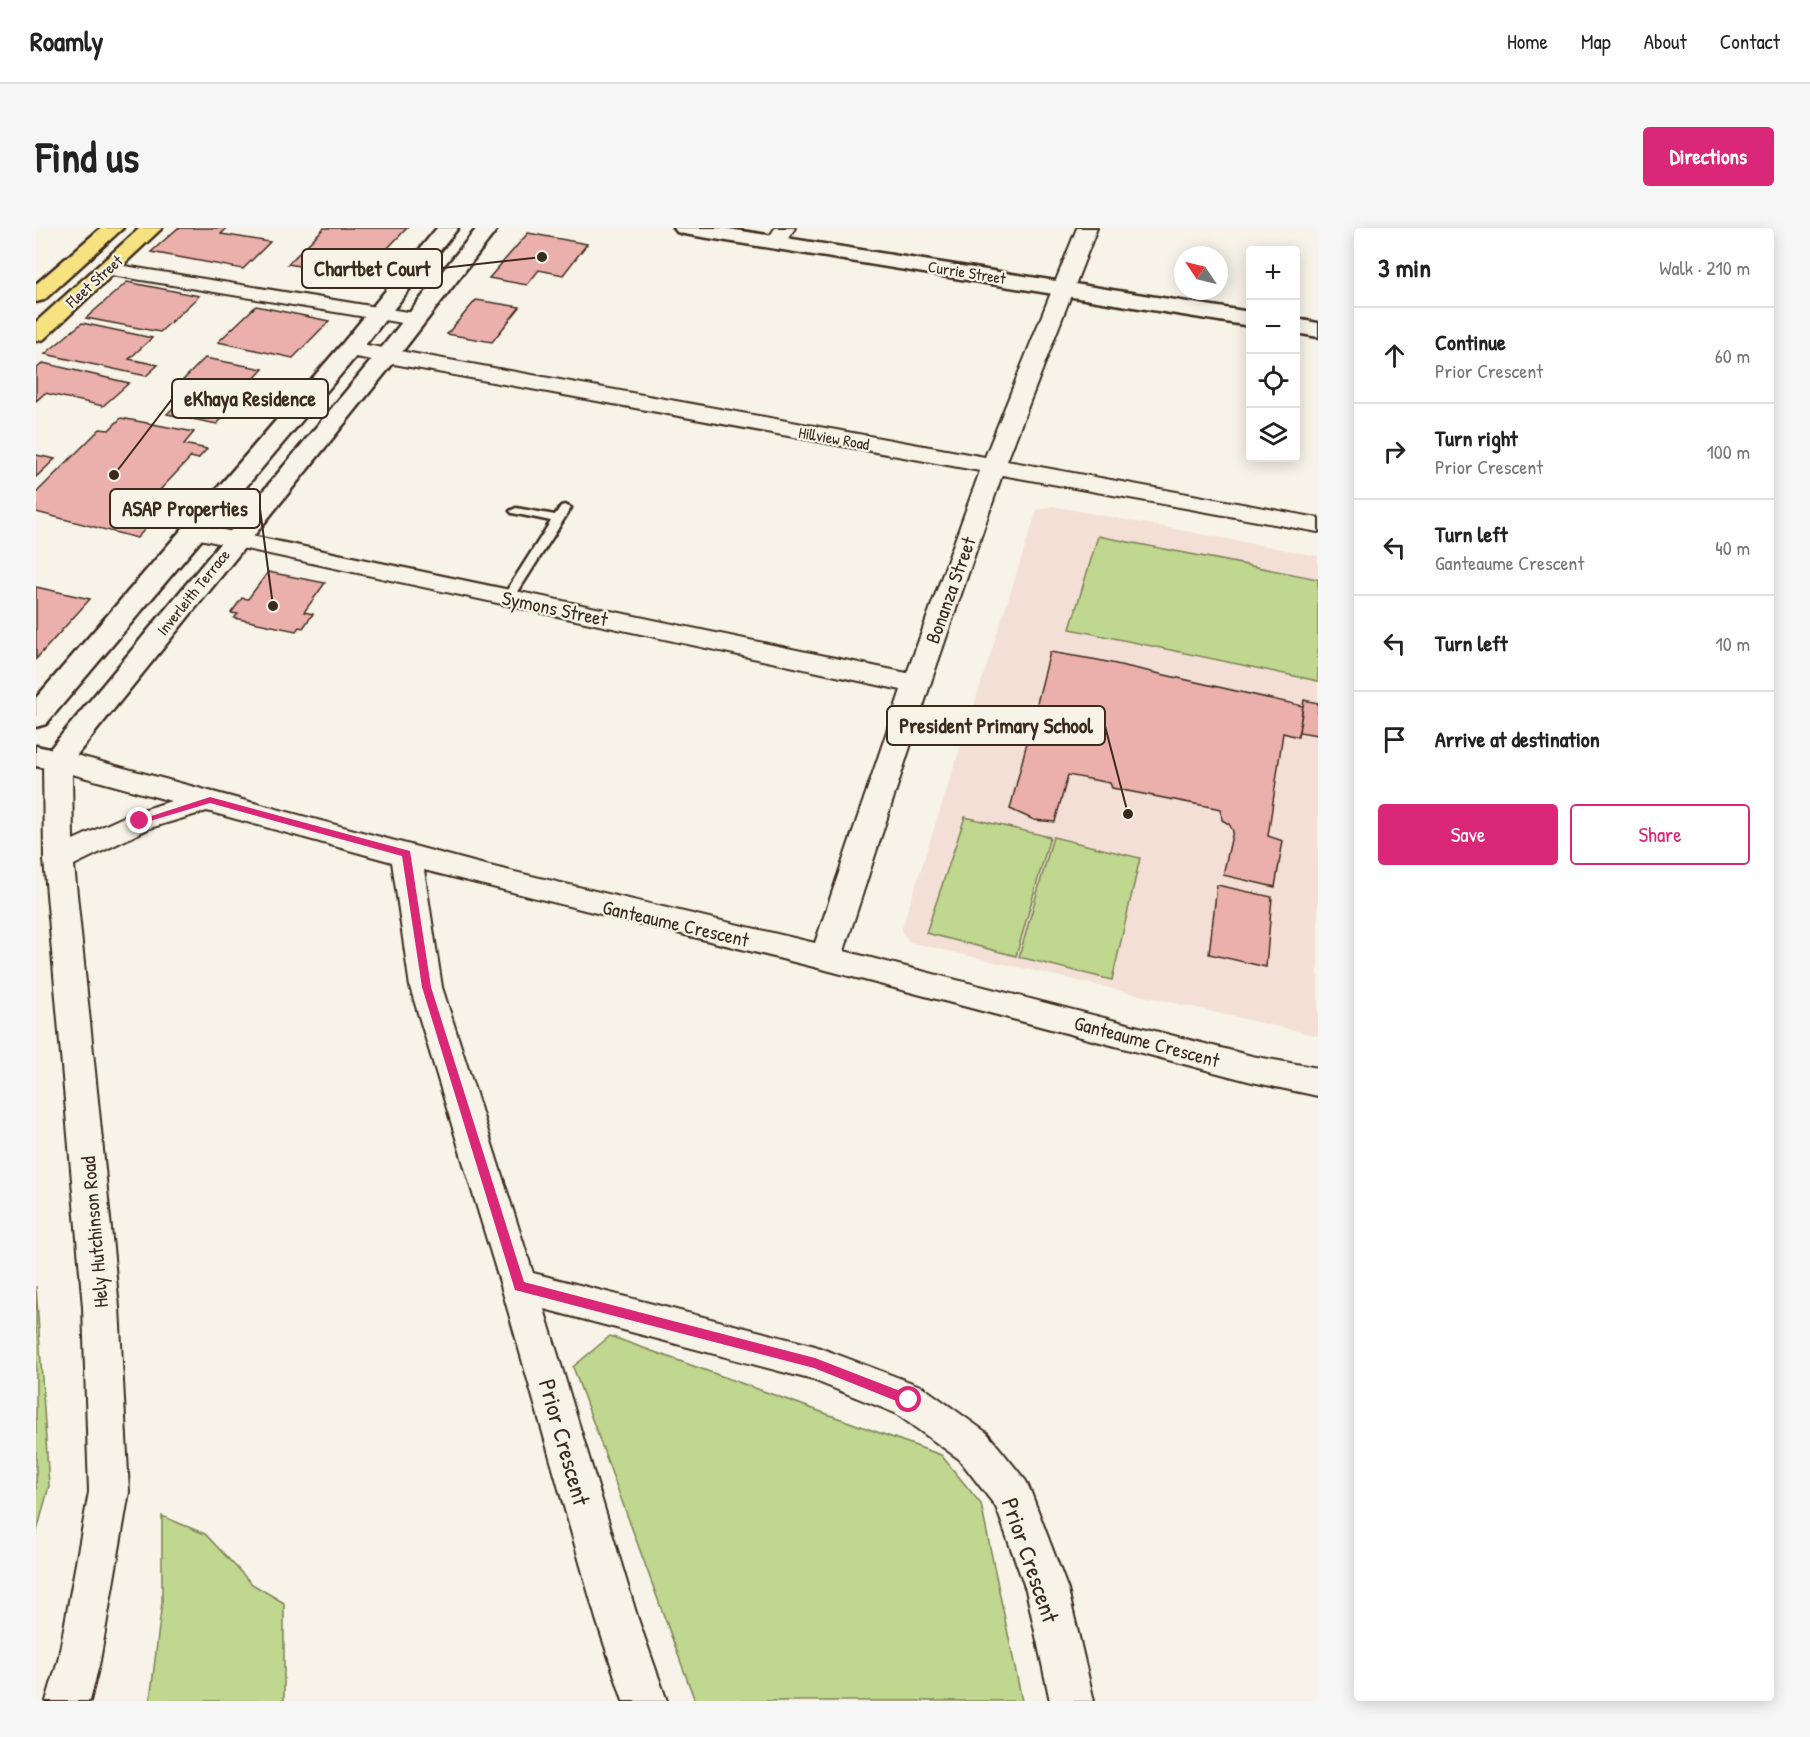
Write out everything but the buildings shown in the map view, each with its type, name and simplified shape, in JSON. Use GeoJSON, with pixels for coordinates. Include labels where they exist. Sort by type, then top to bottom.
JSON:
{"type":"FeatureCollection","features":[{"type":"Feature","properties":{"kind":"main road","name":"Fleet Street"},"geometry":{"type":"LineString","coordinates":[[36,295],[113,228]]}},
{"type":"Feature","properties":{"kind":"main road","name":"Fleet Street"},"geometry":{"type":"LineString","coordinates":[[36,334],[152,228]]}},
{"type":"Feature","properties":{"kind":"street","name":"Inverleith Terrace"},"geometry":{"type":"LineString","coordinates":[[36,717],[350,349],[448,228]]}},
{"type":"Feature","properties":{"kind":"street","name":"Inverleith Terrace"},"geometry":{"type":"LineString","coordinates":[[46,758],[234,541],[387,356],[488,228]]}},
{"type":"Feature","properties":{"kind":"street","name":"Currie Street"},"geometry":{"type":"LineString","coordinates":[[684,228],[781,235],[1246,318]]}},
{"type":"Feature","properties":{"kind":"street","name":"Bonanza Street"},"geometry":{"type":"LineString","coordinates":[[826,958],[916,684],[993,468],[1087,228]]}},
{"type":"Feature","properties":{"kind":"street"},"geometry":{"type":"LineString","coordinates":[[106,269],[414,319]]}},
{"type":"Feature","properties":{"kind":"street"},"geometry":{"type":"LineString","coordinates":[[1300,327],[1318,330]]}},
{"type":"Feature","properties":{"kind":"street","name":"Hillview Road"},"geometry":{"type":"LineString","coordinates":[[350,349],[993,468],[1318,525]]}},
{"type":"Feature","properties":{"kind":"street","name":"Symons Street"},"geometry":{"type":"LineString","coordinates":[[195,531],[916,684]]}},
{"type":"Feature","properties":{"kind":"street","name":"Ganteaume Crescent"},"geometry":{"type":"LineString","coordinates":[[46,758],[575,899],[826,958],[1252,1069],[1318,1082]]}},
{"type":"Feature","properties":{"kind":"street","name":"Hely Hutchinson Road"},"geometry":{"type":"LineString","coordinates":[[46,758],[59,860],[101,1307],[109,1492],[79,1661],[68,1701]]}},
{"type":"Feature","properties":{"kind":"street"},"geometry":{"type":"LineString","coordinates":[[59,860],[140,821],[210,800]]}},
{"type":"Feature","properties":{"kind":"street","name":"Prior Crescent"},"geometry":{"type":"LineString","coordinates":[[406,853],[426,987],[519,1286],[617,1618],[645,1701]]}},
{"type":"Feature","properties":{"kind":"street","name":"Prior Crescent"},"geometry":{"type":"LineString","coordinates":[[519,1286],[815,1363],[909,1400],[973,1446],[1012,1495],[1047,1590],[1072,1701]]}},
{"type":"Feature","properties":{"kind":"lane"},"geometry":{"type":"LineString","coordinates":[[508,598],[561,514],[516,511]]}},
{"type":"Feature","properties":{"kind":"shaded area"},"geometry":{"type":"Polygon","coordinates":[[[1052,506],[1318,556],[1318,1036],[909,942],[901,931],[1037,510],[1052,506]]]}},
{"type":"Feature","properties":{"kind":"green space"},"geometry":{"type":"Polygon","coordinates":[[[1098,536],[1318,579],[1318,681],[1070,629],[1098,536]]]}},
{"type":"Feature","properties":{"kind":"green space"},"geometry":{"type":"Polygon","coordinates":[[[965,817],[1050,837],[1016,956],[926,933],[965,817]]]}},
{"type":"Feature","properties":{"kind":"green space"},"geometry":{"type":"Polygon","coordinates":[[[1053,837],[1140,858],[1112,980],[1019,957],[1053,837]]]}},
{"type":"Feature","properties":{"kind":"green space"},"geometry":{"type":"Polygon","coordinates":[[[36,1286],[49,1486],[36,1535],[36,1286]]]}},
{"type":"Feature","properties":{"kind":"green space"},"geometry":{"type":"Polygon","coordinates":[[[610,1336],[941,1455],[981,1504],[1022,1701],[695,1701],[573,1367],[610,1336]]]}},
{"type":"Feature","properties":{"kind":"green space"},"geometry":{"type":"Polygon","coordinates":[[[162,1516],[205,1534],[252,1584],[284,1603],[284,1701],[150,1701],[162,1602],[162,1516]]]}},
{"type":"Feature","properties":{"kind":"place","name":"Chartbet Court"},"geometry":{"type":"Point","coordinates":[542,257]}},
{"type":"Feature","properties":{"kind":"place","name":"eKhaya Residence"},"geometry":{"type":"Point","coordinates":[114,475]}},
{"type":"Feature","properties":{"kind":"place","name":"ASAP Properties"},"geometry":{"type":"Point","coordinates":[273,606]}},
{"type":"Feature","properties":{"kind":"place","name":"President Primary School"},"geometry":{"type":"Point","coordinates":[1128,814]}},
{"type":"Feature","properties":{"kind":"route"},"geometry":{"type":"LineString","coordinates":[[140,821],[210,800],[406,853],[426,987],[519,1286],[815,1363],[909,1400]]}}]}
